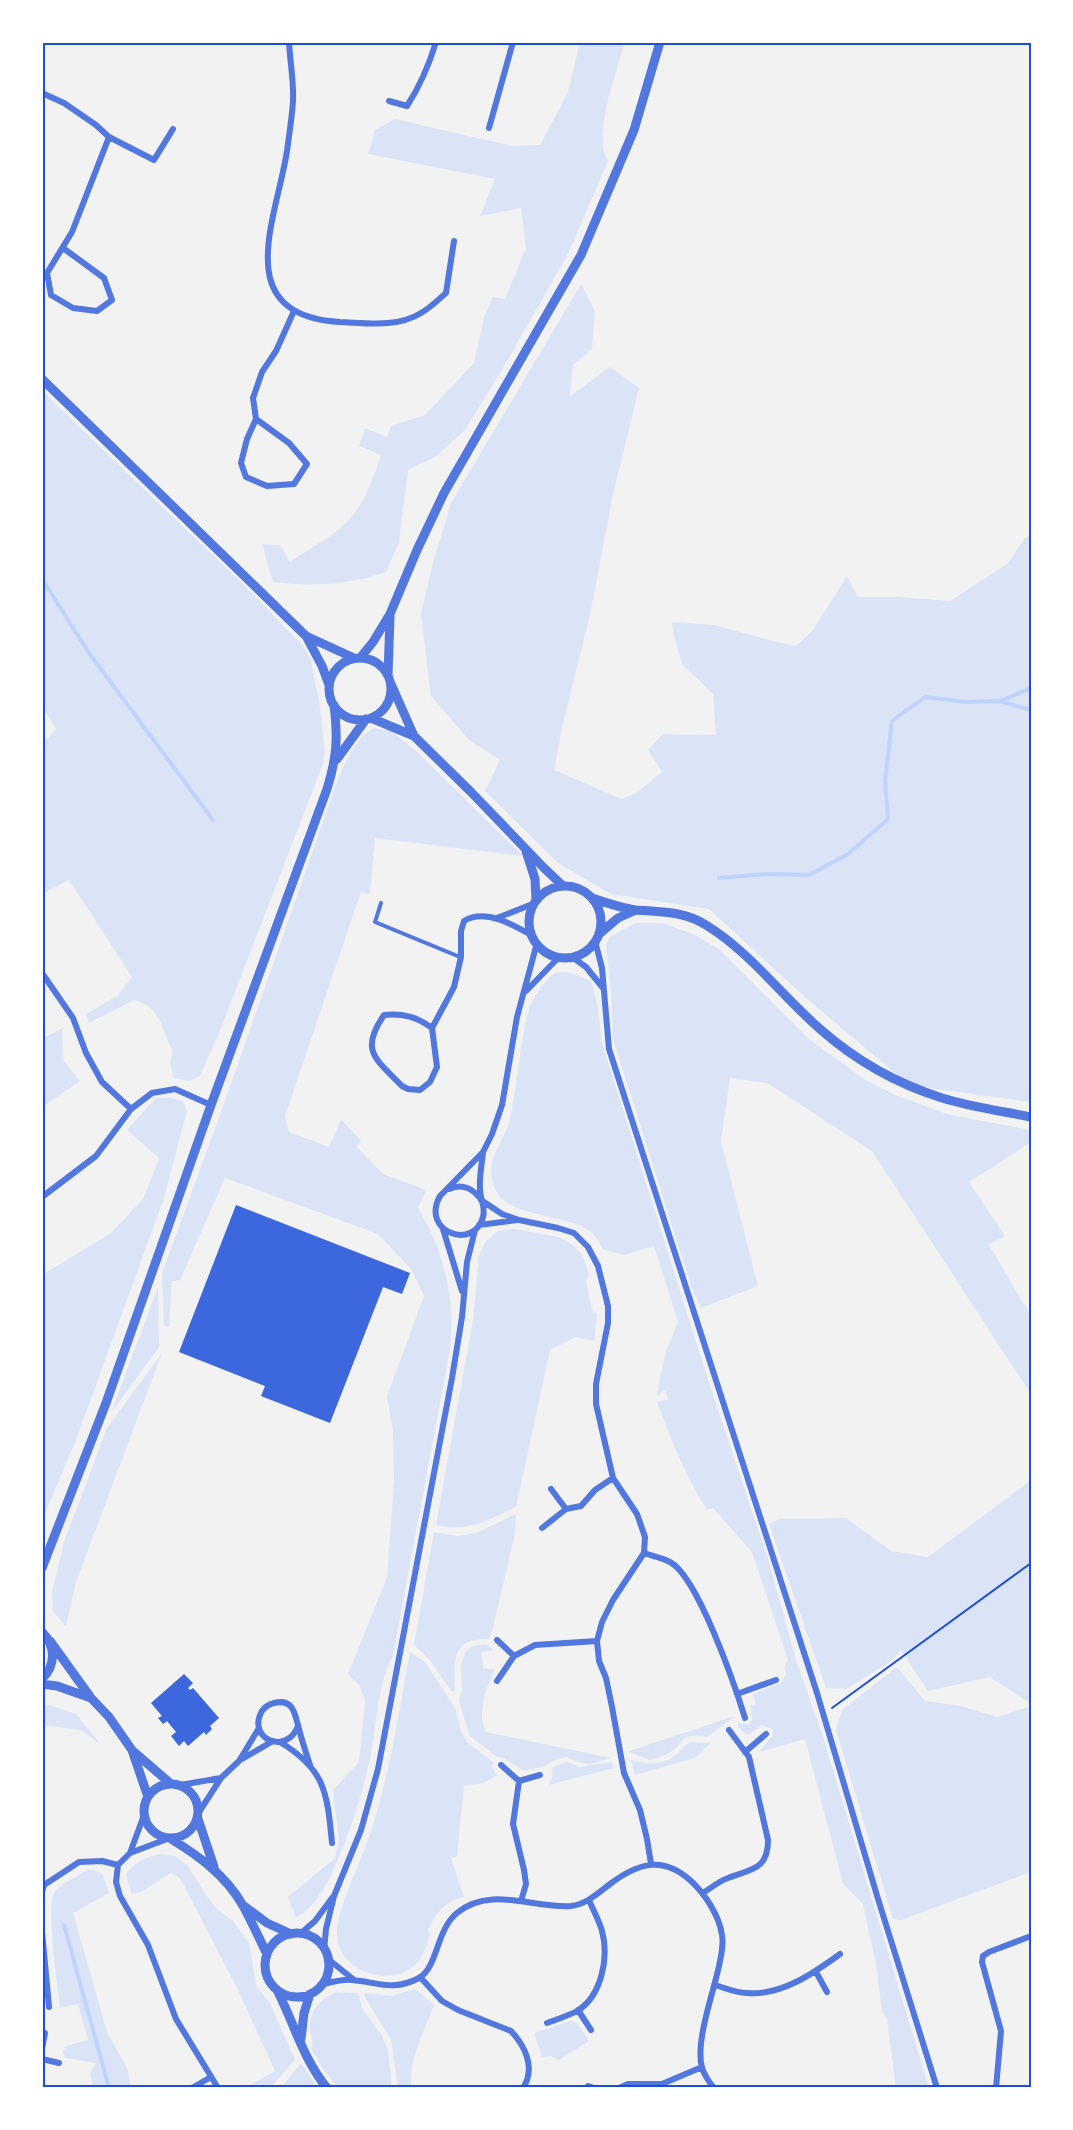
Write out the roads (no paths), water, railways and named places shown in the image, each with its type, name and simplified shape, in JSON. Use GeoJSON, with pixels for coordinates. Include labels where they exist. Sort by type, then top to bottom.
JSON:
{"type":"FeatureCollection","features":[{"type":"Feature","properties":{"kind":"street"},"geometry":{"type":"LineString","coordinates":[[289,42],[293,100],[286,153],[266,257],[279,299],[294,311],[329,321],[385,324],[419,314],[446,293],[454,241]]}},
{"type":"Feature","properties":{"kind":"street"},"geometry":{"type":"LineString","coordinates":[[389,101],[407,106],[416,92],[436,42]]}},
{"type":"Feature","properties":{"kind":"street"},"geometry":{"type":"LineString","coordinates":[[489,128],[513,42]]}},
{"type":"Feature","properties":{"kind":"street"},"geometry":{"type":"LineString","coordinates":[[329,685],[337,667],[345,661],[357,658],[373,642],[390,614],[444,493],[585,246],[634,130],[660,42]]}},
{"type":"Feature","properties":{"kind":"street"},"geometry":{"type":"LineString","coordinates":[[42,93],[64,103],[109,137],[154,160],[173,129]]}},
{"type":"Feature","properties":{"kind":"street"},"geometry":{"type":"LineString","coordinates":[[63,248],[104,278],[112,300],[97,311],[73,308],[51,295],[47,273],[72,232],[109,137]]}},
{"type":"Feature","properties":{"kind":"street"},"geometry":{"type":"LineString","coordinates":[[256,419],[289,443],[307,464],[294,484],[267,486],[246,477],[241,463],[247,439],[256,419],[253,398],[262,372],[276,351],[294,311]]}},
{"type":"Feature","properties":{"kind":"street"},"geometry":{"type":"LineString","coordinates":[[42,379],[306,636],[322,666],[334,705],[337,728],[336,761]]}},
{"type":"Feature","properties":{"kind":"street"},"geometry":{"type":"LineString","coordinates":[[42,1578],[43,1566],[106,1403],[336,761],[368,719],[380,713],[387,705],[391,695],[390,614]]}},
{"type":"Feature","properties":{"kind":"street"},"geometry":{"type":"LineString","coordinates":[[306,636],[382,666],[390,679],[414,736],[563,886]]}},
{"type":"Feature","properties":{"kind":"street"},"geometry":{"type":"LineString","coordinates":[[334,705],[350,718],[368,719],[414,736]]}},
{"type":"Feature","properties":{"kind":"street"},"geometry":{"type":"LineString","coordinates":[[522,843],[535,879],[536,902]]}},
{"type":"Feature","properties":{"kind":"street"},"geometry":{"type":"LineString","coordinates":[[221,1778],[162,1786],[154,1790],[144,1806],[147,1824],[153,1832],[169,1839],[214,1869],[242,1904],[267,1954],[266,1974],[270,1983],[286,1995],[295,1997],[310,1994],[321,1985],[328,1974],[326,1929],[334,1896],[360,1830],[378,1769],[452,1378],[462,1317],[467,1262],[477,1227],[484,1215],[480,1187],[483,1152],[502,1105],[535,939],[530,919],[536,902],[543,893],[563,886],[574,886],[592,898],[598,907],[601,919],[597,938],[609,1048],[823,1715],[937,2088]]}},
{"type":"Feature","properties":{"kind":"street"},"geometry":{"type":"LineString","coordinates":[[592,898],[614,906],[636,910],[672,912],[706,924],[758,967],[825,1034],[874,1068],[942,1098],[1031,1117]]}},
{"type":"Feature","properties":{"kind":"street"},"geometry":{"type":"LineString","coordinates":[[432,1028],[421,1020],[399,1013],[384,1015],[376,1026],[370,1043],[374,1056],[402,1086],[408,1089],[420,1089],[430,1082],[436,1067],[432,1028],[454,987],[461,957],[461,931],[464,921],[469,918],[496,918],[536,902]]}},
{"type":"Feature","properties":{"kind":"street"},"geometry":{"type":"LineString","coordinates":[[496,918],[535,939],[549,954],[572,957],[587,950],[618,918],[636,910]]}},
{"type":"Feature","properties":{"kind":"street"},"geometry":{"type":"LineString","coordinates":[[524,994],[559,957]]}},
{"type":"Feature","properties":{"kind":"street"},"geometry":{"type":"LineString","coordinates":[[572,957],[586,967],[603,988]]}},
{"type":"Feature","properties":{"kind":"street"},"geometry":{"type":"LineString","coordinates":[[42,973],[73,1018],[86,1053],[102,1082],[131,1109]]}},
{"type":"Feature","properties":{"kind":"street"},"geometry":{"type":"LineString","coordinates":[[42,1197],[96,1156],[131,1109],[152,1093],[174,1089],[211,1105]]}},
{"type":"Feature","properties":{"kind":"street"},"geometry":{"type":"LineString","coordinates":[[483,1152],[437,1202],[439,1223],[449,1232],[462,1235],[477,1227],[519,1220]]}},
{"type":"Feature","properties":{"kind":"street"},"geometry":{"type":"LineString","coordinates":[[445,1191],[465,1187],[471,1189],[502,1214],[574,1233],[588,1247],[598,1266],[608,1306],[608,1323],[596,1384],[596,1404],[613,1478],[638,1514],[642,1525],[644,1553],[613,1600],[602,1622],[597,1641],[599,1661],[606,1678],[624,1773],[640,1810],[651,1864]]}},
{"type":"Feature","properties":{"kind":"street"},"geometry":{"type":"LineString","coordinates":[[443,1228],[463,1294]]}},
{"type":"Feature","properties":{"kind":"street"},"geometry":{"type":"LineString","coordinates":[[542,1528],[566,1509],[581,1506],[595,1490],[613,1478]]}},
{"type":"Feature","properties":{"kind":"street"},"geometry":{"type":"LineString","coordinates":[[551,1489],[566,1509]]}},
{"type":"Feature","properties":{"kind":"street"},"geometry":{"type":"LineString","coordinates":[[644,1553],[671,1562],[688,1580],[709,1623],[746,1718]]}},
{"type":"Feature","properties":{"kind":"street"},"geometry":{"type":"LineString","coordinates":[[42,1632],[132,1750],[148,1797]]}},
{"type":"Feature","properties":{"kind":"street"},"geometry":{"type":"LineString","coordinates":[[497,1640],[514,1656]]}},
{"type":"Feature","properties":{"kind":"street"},"geometry":{"type":"LineString","coordinates":[[42,1679],[51,1668],[53,1659],[50,1641]]}},
{"type":"Feature","properties":{"kind":"street"},"geometry":{"type":"LineString","coordinates":[[497,1681],[514,1656],[535,1645],[597,1641]]}},
{"type":"Feature","properties":{"kind":"street"},"geometry":{"type":"LineString","coordinates":[[737,1694],[776,1680]]}},
{"type":"Feature","properties":{"kind":"street"},"geometry":{"type":"LineString","coordinates":[[42,1684],[57,1686],[91,1698]]}},
{"type":"Feature","properties":{"kind":"street"},"geometry":{"type":"LineString","coordinates":[[310,1765],[297,1753],[264,1736],[258,1721],[263,1709],[268,1705],[281,1702],[292,1708],[298,1720],[310,1765],[327,1798],[332,1843]]}},
{"type":"Feature","properties":{"kind":"street"},"geometry":{"type":"LineString","coordinates":[[239,1761],[291,1737],[298,1726]]}},
{"type":"Feature","properties":{"kind":"street"},"geometry":{"type":"LineString","coordinates":[[218,2088],[176,2019],[148,1945],[120,1896],[116,1882],[118,1864],[130,1853],[169,1839],[183,1837],[189,1832],[221,1778],[239,1761],[259,1728]]}},
{"type":"Feature","properties":{"kind":"street"},"geometry":{"type":"LineString","coordinates":[[703,1893],[725,1879],[758,1867],[766,1859],[768,1840],[749,1757],[729,1730]]}},
{"type":"Feature","properties":{"kind":"street"},"geometry":{"type":"LineString","coordinates":[[745,1752],[766,1734]]}},
{"type":"Feature","properties":{"kind":"street"},"geometry":{"type":"LineString","coordinates":[[132,1750],[195,1797],[214,1869]]}},
{"type":"Feature","properties":{"kind":"street"},"geometry":{"type":"LineString","coordinates":[[501,1765],[519,1781]]}},
{"type":"Feature","properties":{"kind":"street"},"geometry":{"type":"LineString","coordinates":[[519,1781],[540,1775]]}},
{"type":"Feature","properties":{"kind":"street"},"geometry":{"type":"LineString","coordinates":[[519,1781],[513,1824],[526,1884],[521,1901]]}},
{"type":"Feature","properties":{"kind":"street"},"geometry":{"type":"LineString","coordinates":[[130,1853],[144,1815]]}},
{"type":"Feature","properties":{"kind":"street"},"geometry":{"type":"LineString","coordinates":[[42,1892],[44,1885],[79,1862],[102,1861],[118,1864]]}},
{"type":"Feature","properties":{"kind":"street"},"geometry":{"type":"LineString","coordinates":[[321,1985],[339,1980],[354,1980],[389,1986],[420,1977],[434,1956],[440,1935],[457,1912],[470,1905],[500,1898],[555,1907],[575,1905],[589,1900],[633,1870],[651,1864],[669,1867],[682,1873],[703,1893],[723,1936],[715,1985],[700,2044],[702,2067],[714,2088]]}},
{"type":"Feature","properties":{"kind":"street"},"geometry":{"type":"LineString","coordinates":[[267,1954],[281,1938],[296,1934],[315,1921],[334,1896]]}},
{"type":"Feature","properties":{"kind":"street"},"geometry":{"type":"LineString","coordinates":[[547,2023],[578,2010],[596,1989],[603,1964],[604,1947],[602,1931],[589,1900]]}},
{"type":"Feature","properties":{"kind":"street"},"geometry":{"type":"LineString","coordinates":[[242,1904],[267,1923],[296,1934],[312,1937],[326,1954],[354,1980]]}},
{"type":"Feature","properties":{"kind":"street"},"geometry":{"type":"LineString","coordinates":[[42,1931],[50,2007]]}},
{"type":"Feature","properties":{"kind":"street"},"geometry":{"type":"LineString","coordinates":[[996,2088],[1001,2031],[982,1962],[984,1956],[989,1952],[1031,1936]]}},
{"type":"Feature","properties":{"kind":"street"},"geometry":{"type":"LineString","coordinates":[[715,1985],[744,1993],[766,1993],[783,1988],[816,1972],[840,1954]]}},
{"type":"Feature","properties":{"kind":"street"},"geometry":{"type":"LineString","coordinates":[[816,1972],[827,1992]]}},
{"type":"Feature","properties":{"kind":"street"},"geometry":{"type":"LineString","coordinates":[[420,1977],[442,2001],[458,2010],[511,2031],[524,2049],[529,2065],[523,2088]]}},
{"type":"Feature","properties":{"kind":"street"},"geometry":{"type":"LineString","coordinates":[[277,1990],[316,2075],[327,2088]]}},
{"type":"Feature","properties":{"kind":"street"},"geometry":{"type":"LineString","coordinates":[[301,2044],[304,2013],[310,1994]]}},
{"type":"Feature","properties":{"kind":"street"},"geometry":{"type":"LineString","coordinates":[[578,2010],[591,2030]]}},
{"type":"Feature","properties":{"kind":"street"},"geometry":{"type":"LineString","coordinates":[[42,2049],[45,2033]]}},
{"type":"Feature","properties":{"kind":"street"},"geometry":{"type":"LineString","coordinates":[[42,2059],[59,2063]]}},
{"type":"Feature","properties":{"kind":"street"},"geometry":{"type":"LineString","coordinates":[[619,2088],[628,2084],[662,2084],[702,2067]]}},
{"type":"Feature","properties":{"kind":"street"},"geometry":{"type":"LineString","coordinates":[[192,2088],[211,2077]]}},
{"type":"Feature","properties":{"kind":"lane"},"geometry":{"type":"LineString","coordinates":[[381,903],[375,922],[461,957]]}},
{"type":"Feature","properties":{"kind":"waterway"},"geometry":{"type":"LineString","coordinates":[[42,579],[89,653],[213,820]]}},
{"type":"Feature","properties":{"kind":"waterway"},"geometry":{"type":"LineString","coordinates":[[1000,701],[1031,688]]}},
{"type":"Feature","properties":{"kind":"waterway"},"geometry":{"type":"LineString","coordinates":[[719,878],[767,874],[809,875],[848,854],[888,819],[885,781],[892,721],[925,697],[966,702],[999,701],[1031,710]]}},
{"type":"Feature","properties":{"kind":"waterway"},"geometry":{"type":"LineString","coordinates":[[64,1925],[109,2088]]}}]}
